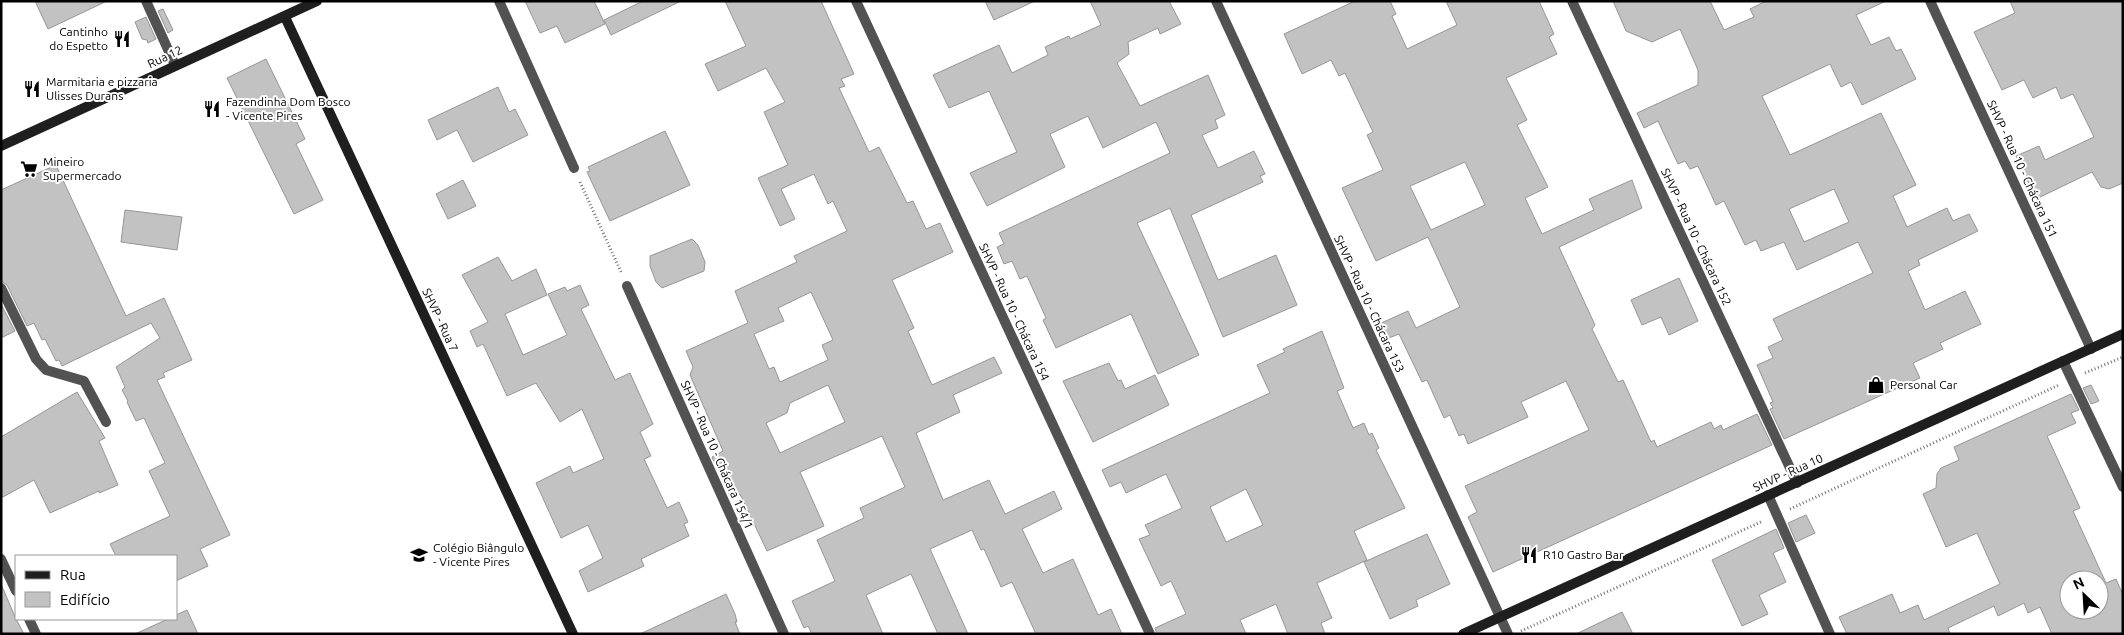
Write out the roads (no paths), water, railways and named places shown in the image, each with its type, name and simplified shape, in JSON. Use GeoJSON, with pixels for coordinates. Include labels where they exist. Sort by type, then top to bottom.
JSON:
{"type":"FeatureCollection","features":[{"type":"Feature","properties":{"kind":"street"},"geometry":{"type":"LineString","coordinates":[[146,1],[175,65]]}},
{"type":"Feature","properties":{"kind":"street","name":"Rua 12"},"geometry":{"type":"LineString","coordinates":[[1,146],[317,1]]}},
{"type":"Feature","properties":{"kind":"street"},"geometry":{"type":"LineString","coordinates":[[499,1],[574,168]]}},
{"type":"Feature","properties":{"kind":"street","name":"SHVP - Rua 10 - Chácara 154"},"geometry":{"type":"LineString","coordinates":[[856,1],[1150,634]]}},
{"type":"Feature","properties":{"kind":"street","name":"SHVP - Rua 10 - Chácara 153"},"geometry":{"type":"LineString","coordinates":[[1216,1],[1508,634]]}},
{"type":"Feature","properties":{"kind":"street","name":"SHVP - Rua 10 - Chácara 152"},"geometry":{"type":"LineString","coordinates":[[1572,1],[1797,483]]}},
{"type":"Feature","properties":{"kind":"street","name":"SHVP - Rua 10 - Chácara 151"},"geometry":{"type":"LineString","coordinates":[[1930,1],[2091,349]]}},
{"type":"Feature","properties":{"kind":"street","name":"SHVP - Rua 7"},"geometry":{"type":"LineString","coordinates":[[285,17],[573,634]]}},
{"type":"Feature","properties":{"kind":"street","name":"SHVP - Rua 10 - Chácara 154/1"},"geometry":{"type":"LineString","coordinates":[[627,286],[784,634]]}},
{"type":"Feature","properties":{"kind":"street"},"geometry":{"type":"LineString","coordinates":[[1,288],[36,359],[46,370],[84,381],[106,422]]}},
{"type":"Feature","properties":{"kind":"street","name":"SHVP - Rua 10"},"geometry":{"type":"LineString","coordinates":[[1463,634],[2123,334]]}},
{"type":"Feature","properties":{"kind":"street"},"geometry":{"type":"LineString","coordinates":[[2063,361],[2123,487]]}},
{"type":"Feature","properties":{"kind":"street"},"geometry":{"type":"LineString","coordinates":[[1768,495],[1830,634]]}},
{"type":"Feature","properties":{"kind":"street"},"geometry":{"type":"LineString","coordinates":[[1,559],[15,589]]}},
{"type":"Feature","properties":{"kind":"street"},"geometry":{"type":"LineString","coordinates":[[29,620],[36,634]]}},
{"type":"Feature","properties":{"kind":"place","name":"Cantinho do Espetto"},"geometry":{"type":"Point","coordinates":[122,39]}},
{"type":"Feature","properties":{"kind":"place","name":"Marmitaria e pizzaria Ulisses Durans"},"geometry":{"type":"Point","coordinates":[32,89]}},
{"type":"Feature","properties":{"kind":"place","name":"Fazendinha Dom Bosco - Vicente Pires"},"geometry":{"type":"Point","coordinates":[212,109]}},
{"type":"Feature","properties":{"kind":"place","name":"Mineiro Supermercado"},"geometry":{"type":"Point","coordinates":[29,169]}},
{"type":"Feature","properties":{"kind":"place","name":"Personal Car"},"geometry":{"type":"Point","coordinates":[1876,385]}},
{"type":"Feature","properties":{"kind":"place","name":"Colégio Biângulo - Vicente Pires"},"geometry":{"type":"Point","coordinates":[419,555]}},
{"type":"Feature","properties":{"kind":"place","name":"R10 Gastro Bar"},"geometry":{"type":"Point","coordinates":[1529,555]}}]}
